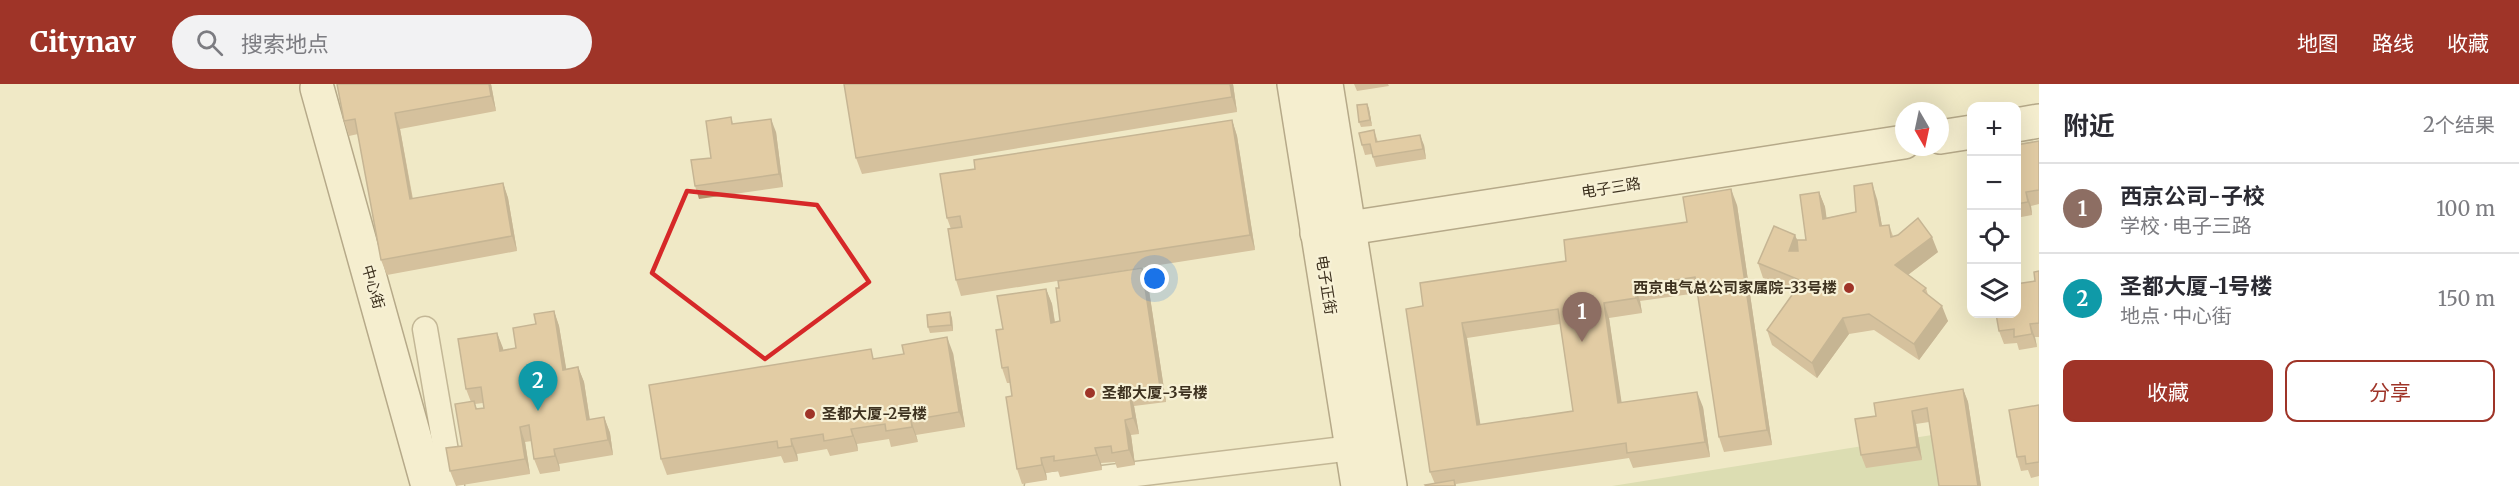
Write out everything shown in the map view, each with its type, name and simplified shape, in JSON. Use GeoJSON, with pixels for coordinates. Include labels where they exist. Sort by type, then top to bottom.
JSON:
{"type":"FeatureCollection","features":[{"type":"Feature","properties":{"kind":"street","name":"电子正街"},"geometry":{"type":"LineString","coordinates":[[1294,84],[1358,486]]}},
{"type":"Feature","properties":{"kind":"street","name":"电子正街"},"geometry":{"type":"LineString","coordinates":[[1326,84],[1389,486]]}},
{"type":"Feature","properties":{"kind":"street","name":"中心街"},"geometry":{"type":"LineString","coordinates":[[317,88],[428,486]]}},
{"type":"Feature","properties":{"kind":"street"},"geometry":{"type":"LineString","coordinates":[[2021,124],[2039,121]]}},
{"type":"Feature","properties":{"kind":"street"},"geometry":{"type":"LineString","coordinates":[[1949,136],[1967,133]]}},
{"type":"Feature","properties":{"kind":"street","name":"电子三路"},"geometry":{"type":"LineString","coordinates":[[1317,233],[1895,143]]}},
{"type":"Feature","properties":{"kind":"street"},"geometry":{"type":"LineString","coordinates":[[425,328],[452,486]]}},
{"type":"Feature","properties":{"kind":"street"},"geometry":{"type":"LineString","coordinates":[[1037,486],[1352,448]]}},
{"type":"Feature","properties":{"kind":"highlighted area"},"geometry":{"type":"Polygon","coordinates":[[[687,191],[817,205],[869,282],[765,359],[652,273],[687,191]]]}},
{"type":"Feature","properties":{"kind":"green space"},"geometry":{"type":"Polygon","coordinates":[[[1932,435],[1940,486],[1612,486],[1932,435]]]}},
{"type":"Feature","properties":{"kind":"building"},"geometry":{"type":"Polygon","coordinates":[[[337,84],[489,84],[491,96],[395,113],[410,199],[503,183],[512,236],[381,260],[355,119],[344,121],[337,84]]]}},
{"type":"Feature","properties":{"kind":"building"},"geometry":{"type":"Polygon","coordinates":[[[844,84],[1230,84],[1232,97],[856,158],[844,84]]]}},
{"type":"Feature","properties":{"kind":"building"},"geometry":{"type":"Polygon","coordinates":[[[1367,104],[1370,120],[1359,122],[1357,105],[1367,104]]]}},
{"type":"Feature","properties":{"kind":"building"},"geometry":{"type":"Polygon","coordinates":[[[731,117],[732,124],[771,119],[779,174],[695,186],[691,160],[711,158],[706,121],[731,117]]]}},
{"type":"Feature","properties":{"kind":"building"},"geometry":{"type":"Polygon","coordinates":[[[1232,120],[1250,235],[956,280],[948,229],[962,227],[960,216],[947,218],[940,174],[975,169],[974,160],[1232,120]]]}},
{"type":"Feature","properties":{"kind":"building"},"geometry":{"type":"Polygon","coordinates":[[[1374,130],[1376,142],[1420,135],[1423,149],[1373,157],[1370,144],[1362,145],[1359,133],[1374,130]]]}},
{"type":"Feature","properties":{"kind":"building"},"geometry":{"type":"Polygon","coordinates":[[[2039,141],[2039,190],[2026,192],[2028,202],[2021,203],[2021,156],[2021,144],[2039,141]]]}},
{"type":"Feature","properties":{"kind":"building","name":"西京电气总公司家属院-33号楼"},"geometry":{"type":"Polygon","coordinates":[[[1872,183],[1880,226],[1889,225],[1891,237],[1898,235],[1918,218],[1932,237],[1895,265],[1926,288],[1923,291],[1942,306],[1914,344],[1869,314],[1843,318],[1812,363],[1767,330],[1802,281],[1758,263],[1774,226],[1795,235],[1789,251],[1798,251],[1797,240],[1806,240],[1800,195],[1819,192],[1823,219],[1856,212],[1854,186],[1872,183]]]}},
{"type":"Feature","properties":{"kind":"building"},"geometry":{"type":"Polygon","coordinates":[[[1731,189],[1767,430],[1719,437],[1695,277],[1635,286],[1636,298],[1604,303],[1618,403],[1697,392],[1705,442],[1627,453],[1626,443],[1430,472],[1406,309],[1423,306],[1420,283],[1566,261],[1564,240],[1687,222],[1683,197],[1731,189]],[[1558,309],[1462,323],[1477,425],[1573,411],[1558,309]]]}},
{"type":"Feature","properties":{"kind":"building","name":"圣都大厦-3号楼"},"geometry":{"type":"Polygon","coordinates":[[[1142,268],[1160,387],[1129,391],[1133,418],[1125,420],[1129,450],[1112,453],[1111,446],[1095,448],[1097,455],[1054,461],[1054,456],[1041,458],[1042,465],[1017,469],[1006,397],[1012,396],[1008,367],[1002,368],[996,330],[1003,329],[997,296],[1046,289],[1051,323],[1060,321],[1056,288],[1059,288],[1058,281],[1142,268]]]}},
{"type":"Feature","properties":{"kind":"building"},"geometry":{"type":"Polygon","coordinates":[[[2039,271],[2039,323],[2030,324],[2032,334],[2014,337],[2014,329],[1999,331],[1997,318],[2021,318],[2021,283],[2035,281],[2034,272],[2039,271]]]}},
{"type":"Feature","properties":{"kind":"building"},"geometry":{"type":"Polygon","coordinates":[[[554,311],[563,370],[578,367],[587,420],[604,417],[608,440],[554,449],[555,456],[534,459],[529,425],[520,427],[525,459],[450,471],[446,448],[462,446],[455,404],[474,401],[476,409],[484,408],[481,387],[466,389],[458,339],[497,333],[500,351],[516,348],[513,328],[536,324],[534,314],[554,311]]]}},
{"type":"Feature","properties":{"kind":"building"},"geometry":{"type":"Polygon","coordinates":[[[950,312],[951,325],[928,327],[927,315],[950,312]]]}},
{"type":"Feature","properties":{"kind":"building","name":"圣都大厦-2号楼"},"geometry":{"type":"Polygon","coordinates":[[[947,337],[959,412],[911,420],[912,427],[886,431],[885,424],[851,429],[853,436],[824,441],[823,434],[791,439],[792,446],[778,448],[777,441],[661,459],[649,385],[871,349],[873,359],[904,354],[902,345],[947,337]]]}},
{"type":"Feature","properties":{"kind":"building"},"geometry":{"type":"Polygon","coordinates":[[[1963,389],[1978,486],[1939,486],[1927,408],[1912,411],[1917,447],[1861,455],[1855,419],[1876,416],[1874,403],[1963,389]]]}},
{"type":"Feature","properties":{"kind":"building"},"geometry":{"type":"Polygon","coordinates":[[[2039,405],[2039,462],[2026,464],[2025,456],[2017,457],[2009,410],[2039,405]]]}},
{"type":"Feature","properties":{"kind":"building"},"geometry":{"type":"Polygon","coordinates":[[[1454,480],[1455,486],[1425,485],[1454,480]]]}},
{"type":"Feature","properties":{"kind":"place","name":"西京电气总公司家属院-33号楼"},"geometry":{"type":"Point","coordinates":[1849,288]}},
{"type":"Feature","properties":{"kind":"place","name":"西京公司-子校"},"geometry":{"type":"Point","coordinates":[1582,342]}},
{"type":"Feature","properties":{"kind":"place","name":"圣都大厦-3号楼"},"geometry":{"type":"Point","coordinates":[1090,393]}},
{"type":"Feature","properties":{"kind":"place","name":"圣都大厦-1号楼"},"geometry":{"type":"Point","coordinates":[538,411]}},
{"type":"Feature","properties":{"kind":"place","name":"圣都大厦-2号楼"},"geometry":{"type":"Point","coordinates":[810,414]}}]}
